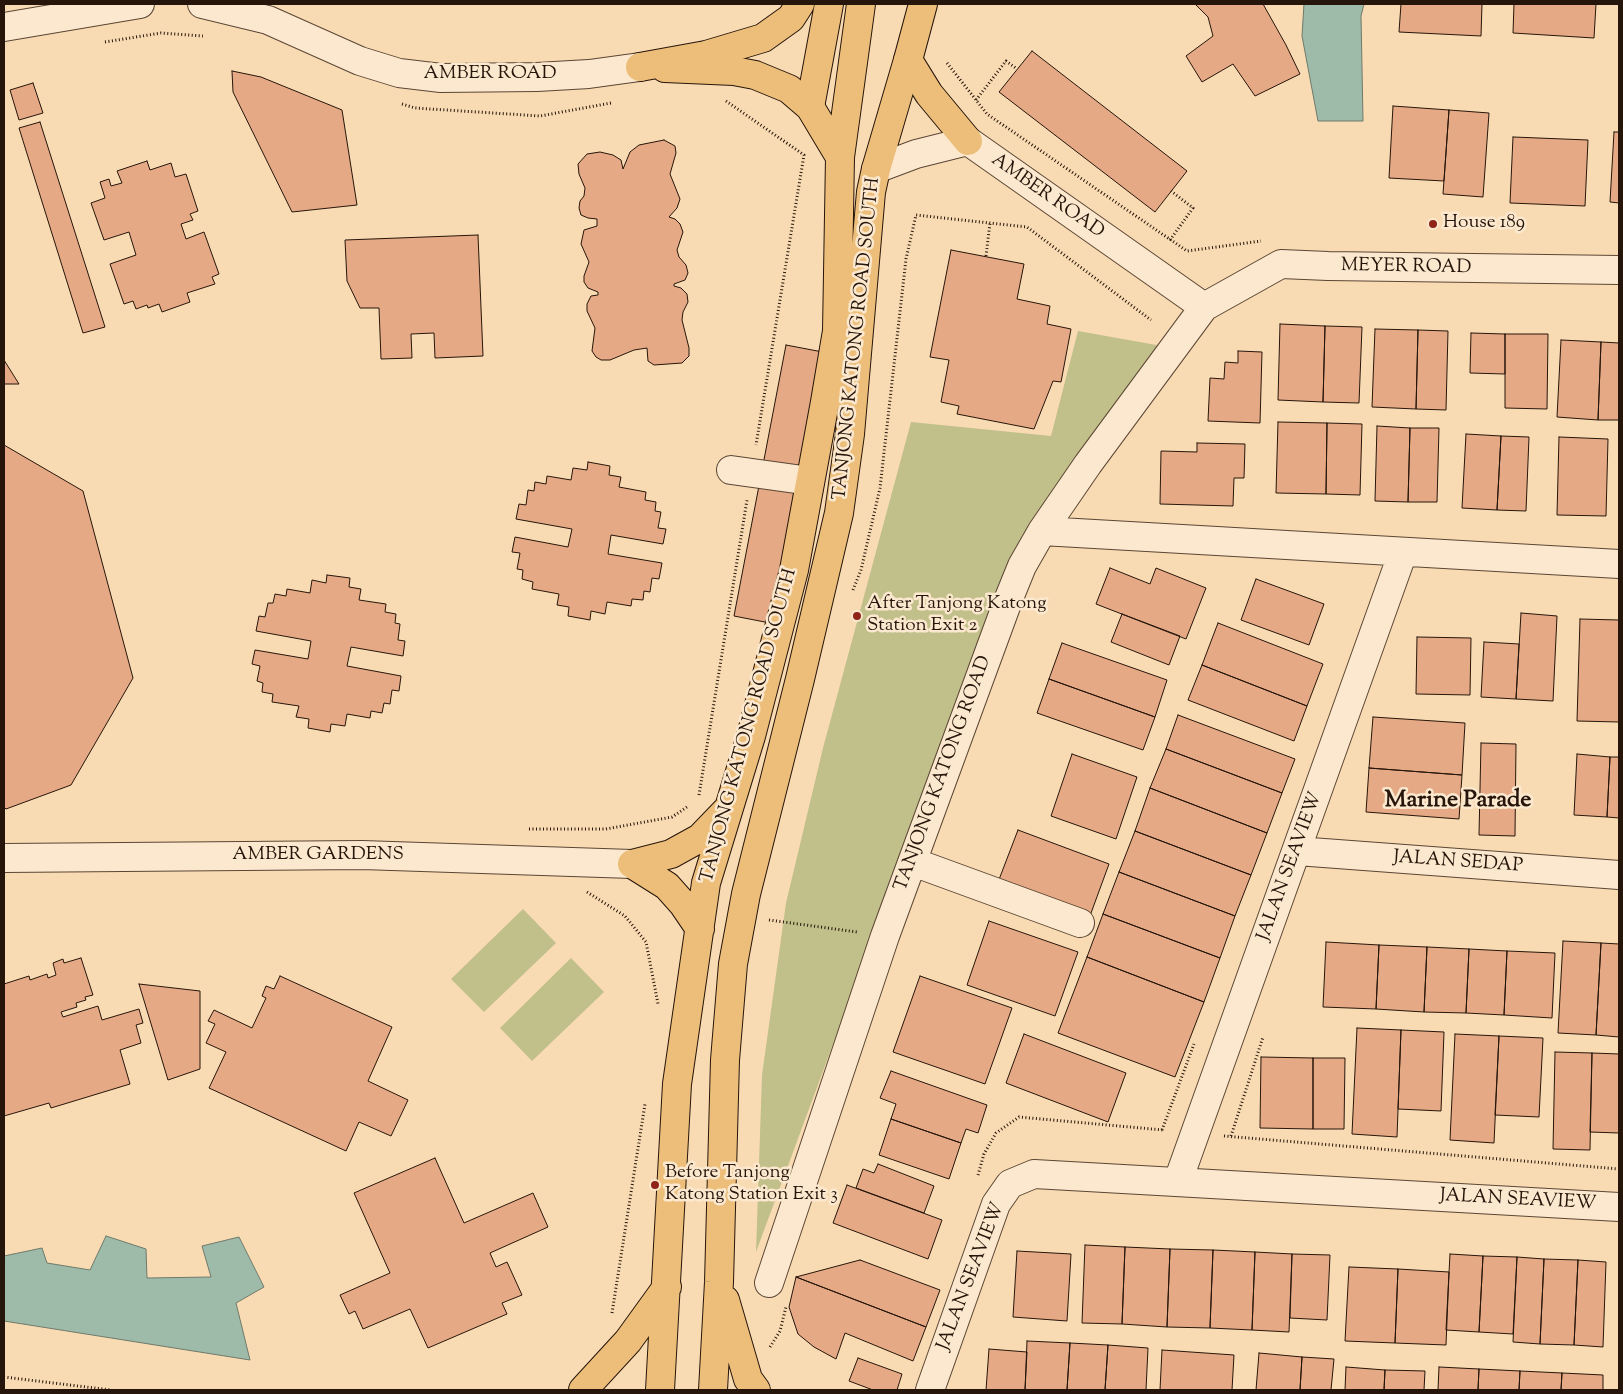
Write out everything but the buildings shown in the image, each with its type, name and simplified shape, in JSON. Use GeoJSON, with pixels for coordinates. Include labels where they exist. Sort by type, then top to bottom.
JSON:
{"type":"FeatureCollection","features":[{"type":"Feature","properties":{"kind":"main road"},"geometry":{"type":"LineString","coordinates":[[640,67],[706,55],[763,38],[792,18],[800,4]]}},
{"type":"Feature","properties":{"kind":"main road"},"geometry":{"type":"LineString","coordinates":[[810,107],[829,4]]}},
{"type":"Feature","properties":{"kind":"main road","name":"TANJONG KATONG ROAD SOUTH"},"geometry":{"type":"LineString","coordinates":[[660,1390],[678,1084],[706,883],[752,736],[794,570],[837,331],[840,157],[861,4]]}},
{"type":"Feature","properties":{"kind":"main road","name":"TANJONG KATONG ROAD SOUTH"},"geometry":{"type":"LineString","coordinates":[[713,1390],[720,1282],[725,1060],[733,964],[746,894],[839,513],[850,434],[871,192],[923,4]]}},
{"type":"Feature","properties":{"kind":"main road"},"geometry":{"type":"LineString","coordinates":[[908,60],[928,94],[968,142]]}},
{"type":"Feature","properties":{"kind":"main road"},"geometry":{"type":"LineString","coordinates":[[640,67],[734,71],[755,75],[789,89],[810,107],[840,157]]}},
{"type":"Feature","properties":{"kind":"main road"},"geometry":{"type":"LineString","coordinates":[[632,864],[671,854],[700,838],[730,807]]}},
{"type":"Feature","properties":{"kind":"main road"},"geometry":{"type":"LineString","coordinates":[[632,864],[666,886],[683,904],[700,929]]}},
{"type":"Feature","properties":{"kind":"main road"},"geometry":{"type":"LineString","coordinates":[[720,1282],[748,1379],[756,1390]]}},
{"type":"Feature","properties":{"kind":"main road"},"geometry":{"type":"LineString","coordinates":[[583,1390],[628,1341],[667,1287]]}},
{"type":"Feature","properties":{"kind":"street"},"geometry":{"type":"LineString","coordinates":[[4,27],[140,4]]}},
{"type":"Feature","properties":{"kind":"street","name":"AMBER ROAD"},"geometry":{"type":"LineString","coordinates":[[202,4],[268,12],[360,61],[399,73],[441,78],[537,77],[590,74],[640,67]]}},
{"type":"Feature","properties":{"kind":"street"},"geometry":{"type":"LineString","coordinates":[[876,169],[916,154],[968,142]]}},
{"type":"Feature","properties":{"kind":"street","name":"AMBER ROAD"},"geometry":{"type":"LineString","coordinates":[[968,142],[1204,307]]}},
{"type":"Feature","properties":{"kind":"street","name":"MEYER ROAD"},"geometry":{"type":"LineString","coordinates":[[1204,307],[1281,264],[1619,270]]}},
{"type":"Feature","properties":{"kind":"street","name":"TANJONG KATONG ROAD"},"geometry":{"type":"LineString","coordinates":[[778,1291],[885,936],[1022,566],[1042,531],[1204,307]]}},
{"type":"Feature","properties":{"kind":"street"},"geometry":{"type":"LineString","coordinates":[[741,472],[810,481]]}},
{"type":"Feature","properties":{"kind":"street"},"geometry":{"type":"LineString","coordinates":[[1042,531],[1619,564]]}},
{"type":"Feature","properties":{"kind":"street","name":"JALAN SEAVIEW"},"geometry":{"type":"LineString","coordinates":[[1178,1182],[1403,552]]}},
{"type":"Feature","properties":{"kind":"street","name":"JALAN SEDAP"},"geometry":{"type":"LineString","coordinates":[[1297,852],[1619,875]]}},
{"type":"Feature","properties":{"kind":"street","name":"AMBER GARDENS"},"geometry":{"type":"LineString","coordinates":[[4,858],[362,855],[632,864]]}},
{"type":"Feature","properties":{"kind":"street"},"geometry":{"type":"LineString","coordinates":[[912,862],[1080,923]]}},
{"type":"Feature","properties":{"kind":"street","name":"JALAN SEAVIEW"},"geometry":{"type":"LineString","coordinates":[[930,1390],[996,1204],[1010,1184],[1034,1174],[1619,1206]]}},
{"type":"Feature","properties":{"kind":"path"},"geometry":{"type":"LineString","coordinates":[[102,42],[161,32],[209,36]]}},
{"type":"Feature","properties":{"kind":"path"},"geometry":{"type":"LineString","coordinates":[[976,100],[1006,61],[1017,69]]}},
{"type":"Feature","properties":{"kind":"path"},"geometry":{"type":"LineString","coordinates":[[947,63],[987,114],[1187,252],[1264,240]]}},
{"type":"Feature","properties":{"kind":"path"},"geometry":{"type":"LineString","coordinates":[[698,800],[741,472],[804,155],[720,96]]}},
{"type":"Feature","properties":{"kind":"path"},"geometry":{"type":"LineString","coordinates":[[397,103],[415,108],[540,116],[617,102]]}},
{"type":"Feature","properties":{"kind":"path"},"geometry":{"type":"LineString","coordinates":[[1170,240],[1193,208],[1171,191]]}},
{"type":"Feature","properties":{"kind":"path"},"geometry":{"type":"LineString","coordinates":[[916,215],[1028,227],[1151,320]]}},
{"type":"Feature","properties":{"kind":"path"},"geometry":{"type":"LineString","coordinates":[[986,256],[990,223]]}},
{"type":"Feature","properties":{"kind":"path"},"geometry":{"type":"LineString","coordinates":[[580,891],[588,892],[625,916],[646,942],[659,1011]]}},
{"type":"Feature","properties":{"kind":"path"},"geometry":{"type":"LineString","coordinates":[[763,919],[867,933]]}},
{"type":"Feature","properties":{"kind":"path"},"geometry":{"type":"LineString","coordinates":[[1230,1136],[1264,1033]]}},
{"type":"Feature","properties":{"kind":"path"},"geometry":{"type":"LineString","coordinates":[[1162,1130],[1196,1037]]}},
{"type":"Feature","properties":{"kind":"path"},"geometry":{"type":"LineString","coordinates":[[612,1314],[646,1099]]}},
{"type":"Feature","properties":{"kind":"path"},"geometry":{"type":"LineString","coordinates":[[765,1355],[780,1331],[778,1291]]}},
{"type":"Feature","properties":{"kind":"path"},"geometry":{"type":"LineString","coordinates":[[4,1377],[111,1390]]}},
{"type":"Feature","properties":{"kind":"shaded area"},"geometry":{"type":"Polygon","coordinates":[[[1304,4],[1364,4],[1361,16],[1363,121],[1318,121],[1302,36],[1304,4]]]}},
{"type":"Feature","properties":{"kind":"shaded area"},"geometry":{"type":"Polygon","coordinates":[[[1078,331],[1162,346],[1005,580],[756,1252],[762,1075],[786,903],[823,748],[911,422],[1051,436],[1078,331]]]}},
{"type":"Feature","properties":{"kind":"shaded area"},"geometry":{"type":"Polygon","coordinates":[[[523,909],[556,943],[484,1012],[451,979],[523,909]]]}},
{"type":"Feature","properties":{"kind":"shaded area"},"geometry":{"type":"Polygon","coordinates":[[[571,958],[604,992],[532,1061],[500,1028],[571,958]]]}},
{"type":"Feature","properties":{"kind":"shaded area"},"geometry":{"type":"Polygon","coordinates":[[[106,1236],[146,1249],[147,1278],[211,1277],[202,1246],[239,1237],[264,1287],[236,1303],[250,1360],[4,1321],[4,1256],[42,1248],[47,1263],[90,1270],[106,1236]]]}},
{"type":"Feature","properties":{"kind":"place","name":"House 189"},"geometry":{"type":"Point","coordinates":[1433,224]}},
{"type":"Feature","properties":{"kind":"place","name":"After Tanjong Katong Station Exit 2"},"geometry":{"type":"Point","coordinates":[857,616]}},
{"type":"Feature","properties":{"kind":"place","name":"Before Tanjong Katong Station Exit 3"},"geometry":{"type":"Point","coordinates":[655,1185]}},
{"type":"Feature","properties":{"kind":"district","name":"Marine Parade"},"geometry":{"type":"Point","coordinates":[1458,802]}}]}
